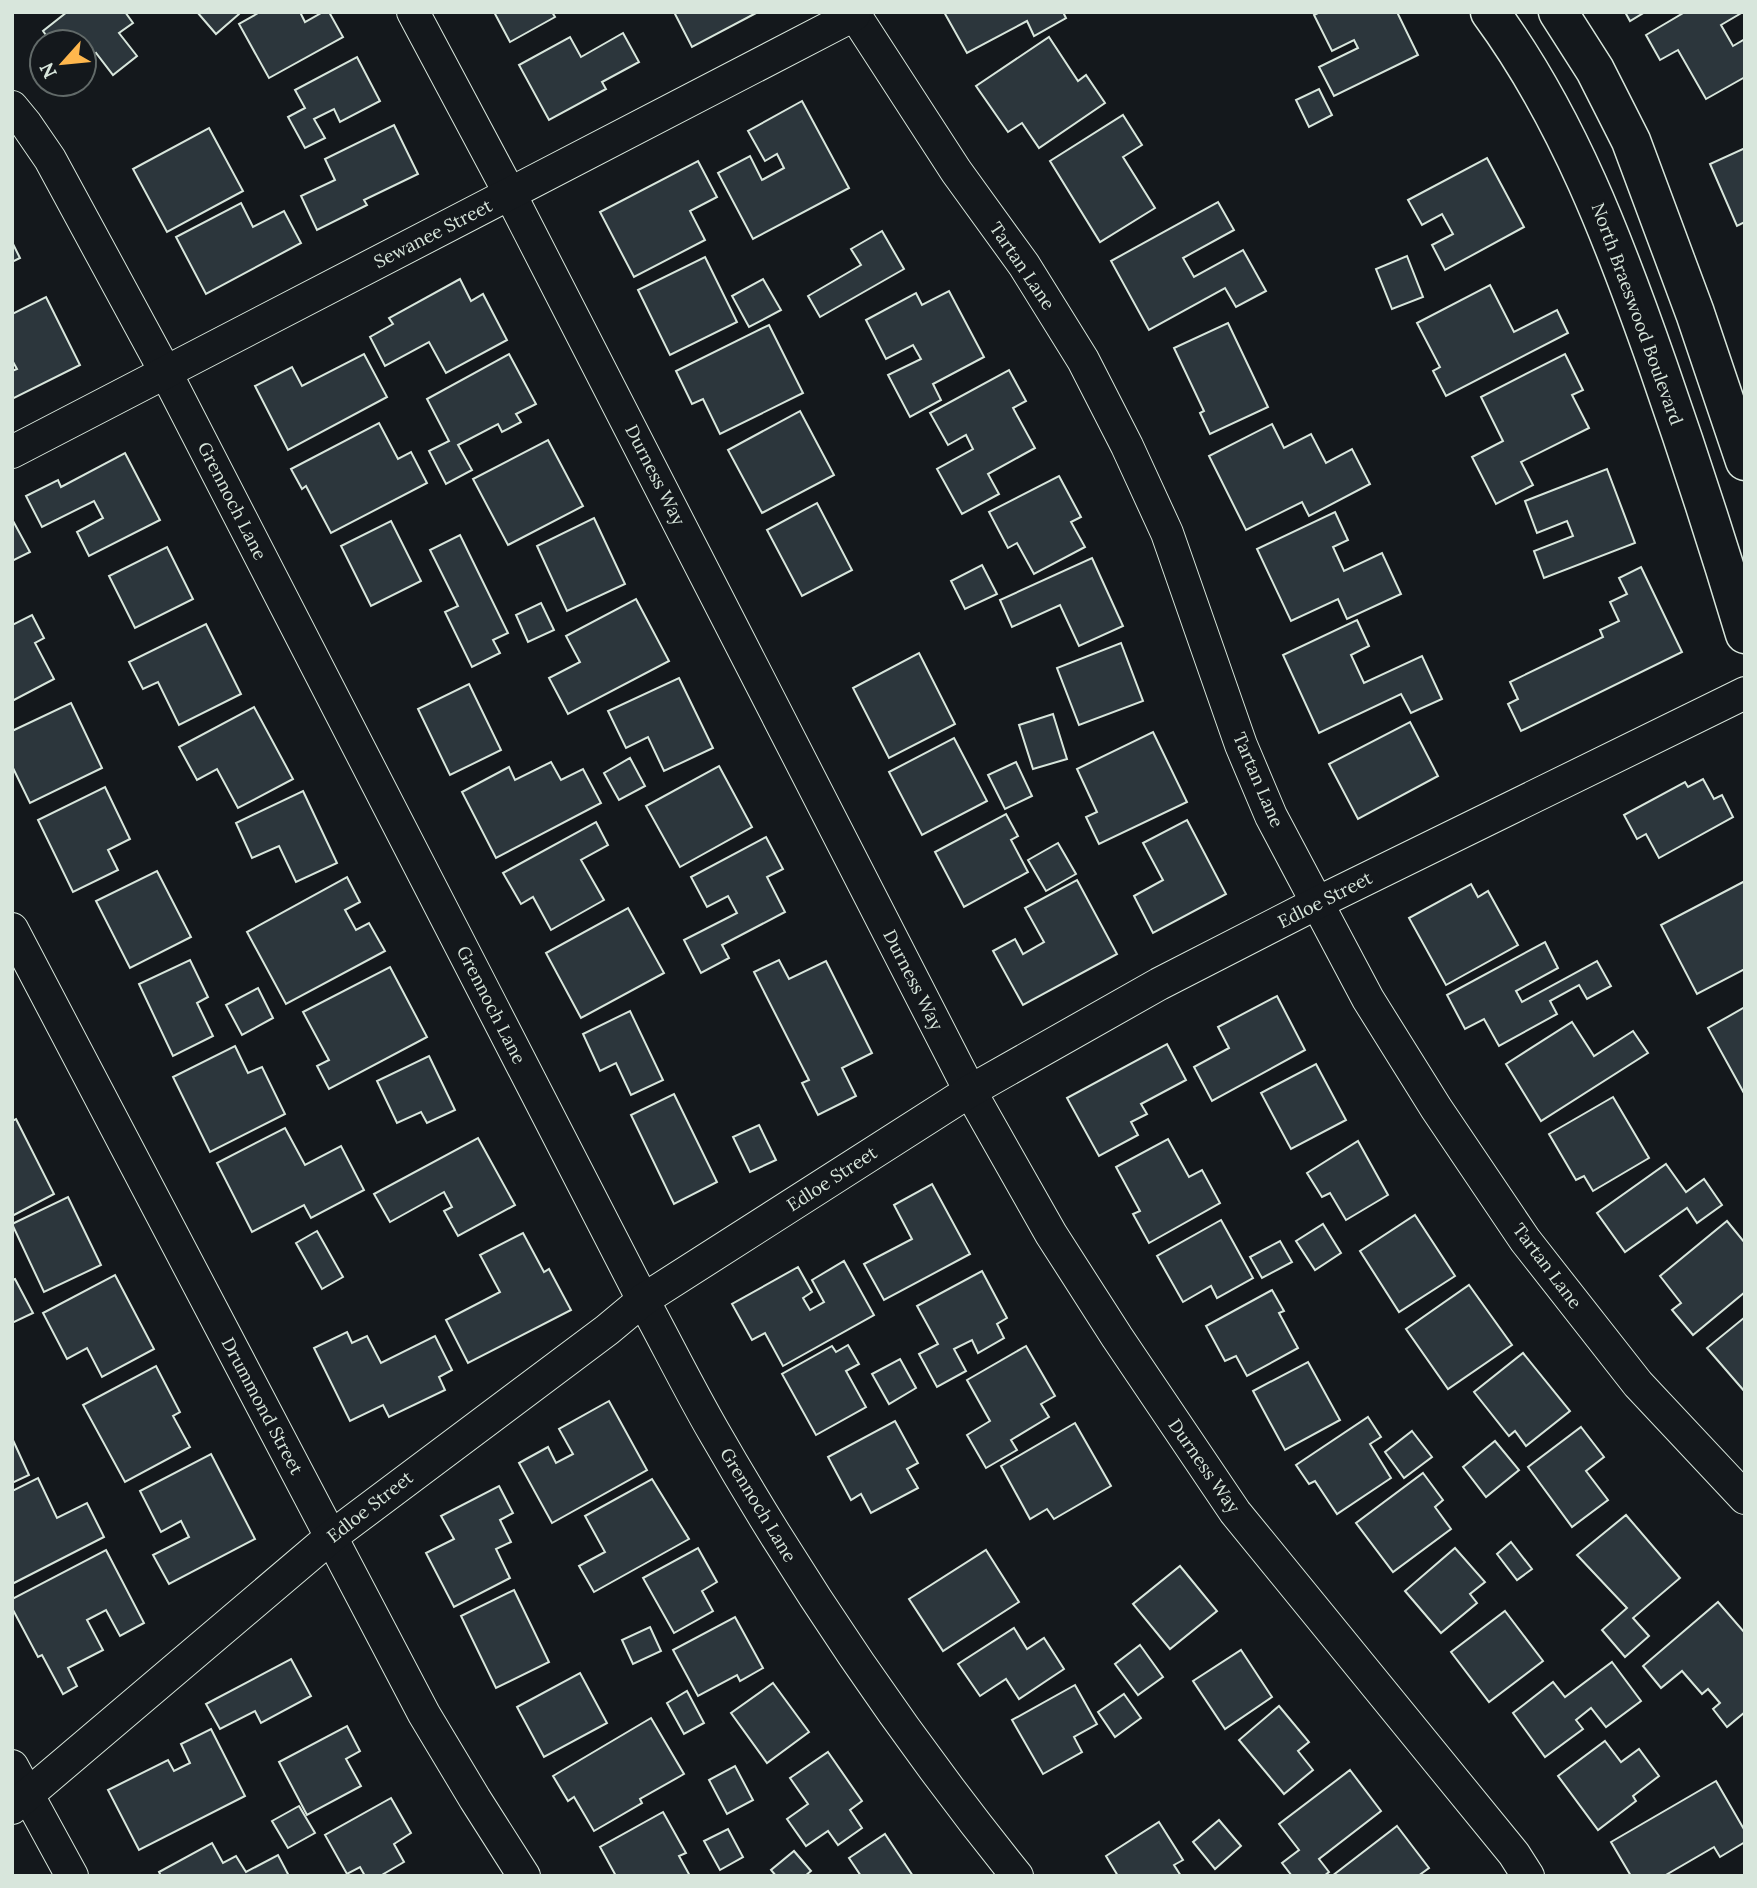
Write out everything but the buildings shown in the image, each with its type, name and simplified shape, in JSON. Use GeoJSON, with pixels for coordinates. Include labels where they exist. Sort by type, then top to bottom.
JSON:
{"type":"FeatureCollection","features":[{"type":"Feature","properties":{"kind":"main road","name":"North Braeswood Boulevard"},"geometry":{"type":"LineString","coordinates":[[1490,12],[1514,45],[1574,152],[1630,285],[1719,548],[1745,634]]}},
{"type":"Feature","properties":{"kind":"main road"},"geometry":{"type":"LineString","coordinates":[[1558,12],[1595,70],[1631,141],[1695,313],[1745,461]]}},
{"type":"Feature","properties":{"kind":"street","name":"Durness Way"},"geometry":{"type":"LineString","coordinates":[[412,12],[510,194],[970,1091],[1051,1234],[1235,1512],[1514,1854],[1528,1876]]}},
{"type":"Feature","properties":{"kind":"street","name":"Sewanee Street"},"geometry":{"type":"LineString","coordinates":[[12,452],[853,14]]}},
{"type":"Feature","properties":{"kind":"street","name":"Tartan Lane"},"geometry":{"type":"LineString","coordinates":[[853,14],[956,171],[1024,265],[1083,360],[1167,533],[1241,745],[1271,816],[1368,999],[1436,1108],[1525,1240],[1638,1384],[1745,1498]]}},
{"type":"Feature","properties":{"kind":"street","name":"Grennoch Lane"},"geometry":{"type":"LineString","coordinates":[[12,107],[50,159],[166,373],[713,1431],[784,1549],[862,1666],[929,1762],[1017,1876]]}},
{"type":"Feature","properties":{"kind":"street","name":"Edloe Street"},"geometry":{"type":"LineString","coordinates":[[20,1801],[331,1537],[607,1330],[643,1300],[970,1091],[1159,984],[1317,903],[1745,693]]}},
{"type":"Feature","properties":{"kind":"street","name":"Drummond Street"},"geometry":{"type":"LineString","coordinates":[[12,929],[424,1714],[524,1876]]}},
{"type":"Feature","properties":{"kind":"street"},"geometry":{"type":"LineString","coordinates":[[12,1766],[20,1801],[72,1876]]}}]}
